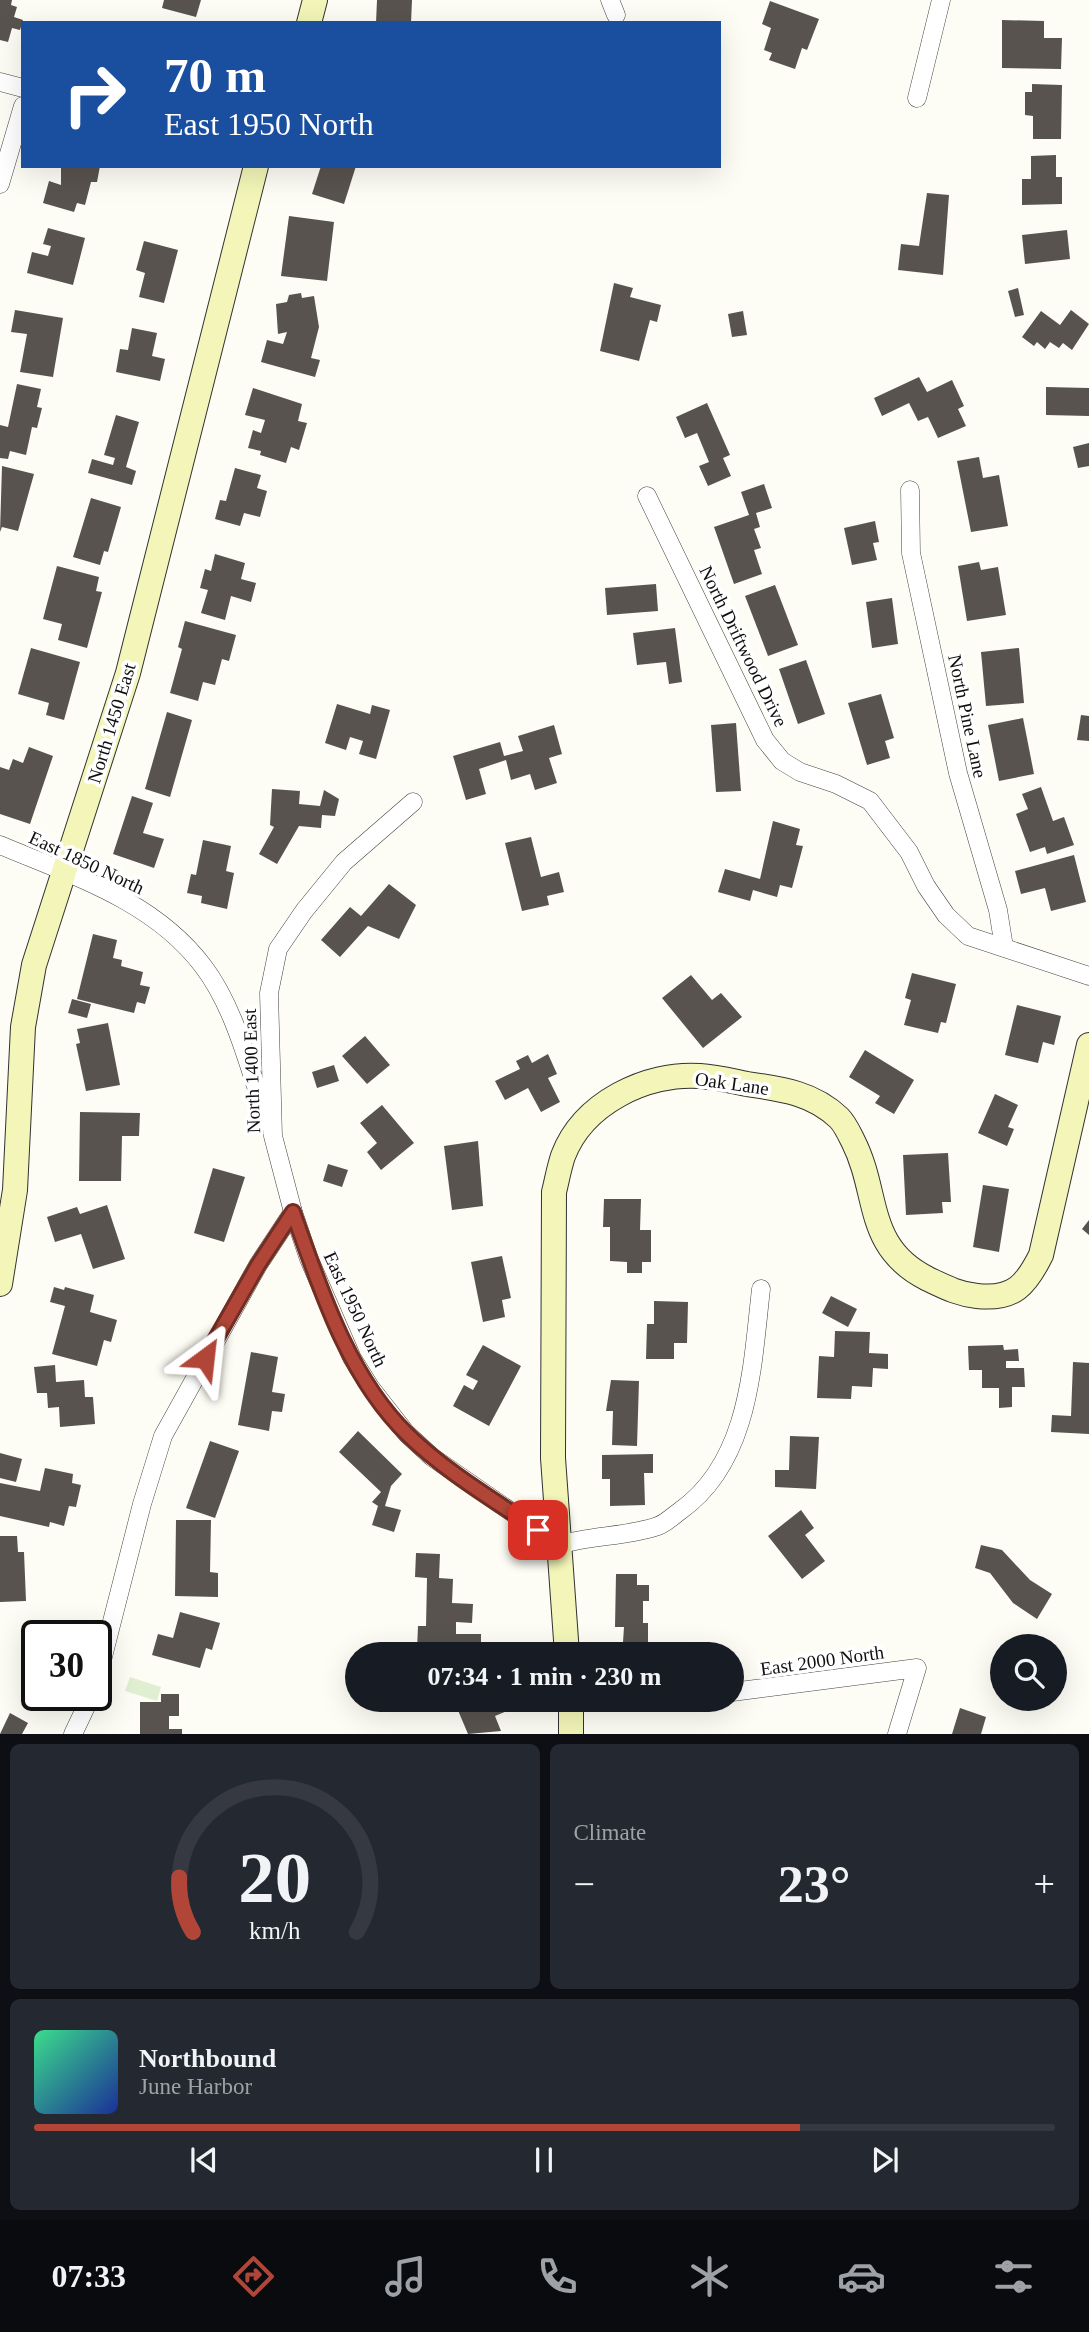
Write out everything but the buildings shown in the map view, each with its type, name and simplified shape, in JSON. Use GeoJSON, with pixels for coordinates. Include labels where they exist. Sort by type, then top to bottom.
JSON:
{"type":"FeatureCollection","features":[{"type":"Feature","properties":{"kind":"street"},"geometry":{"type":"LineString","coordinates":[[310,21],[315,0]]}},
{"type":"Feature","properties":{"kind":"street"},"geometry":{"type":"LineString","coordinates":[[917,98],[941,0]]}},
{"type":"Feature","properties":{"kind":"street"},"geometry":{"type":"LineString","coordinates":[[0,82],[21,87]]}},
{"type":"Feature","properties":{"kind":"street"},"geometry":{"type":"LineString","coordinates":[[0,184],[21,113]]}},
{"type":"Feature","properties":{"kind":"street","name":"North 1450 East"},"geometry":{"type":"LineString","coordinates":[[0,1284],[15,1190],[23,1027],[34,965],[128,673],[255,168]]}},
{"type":"Feature","properties":{"kind":"street","name":"North Pine Lane"},"geometry":{"type":"LineString","coordinates":[[910,490],[911,552],[958,773],[998,911],[1004,947]]}},
{"type":"Feature","properties":{"kind":"street","name":"North Driftwood Drive"},"geometry":{"type":"LineString","coordinates":[[647,496],[765,740],[782,761],[870,801],[909,852],[926,886],[946,915],[968,936],[1089,976]]}},
{"type":"Feature","properties":{"kind":"street","name":"North 1400 East"},"geometry":{"type":"LineString","coordinates":[[293,1212],[273,1136],[270,993],[278,949],[344,862],[413,802]]}},
{"type":"Feature","properties":{"kind":"street","name":"East 1850 North"},"geometry":{"type":"LineString","coordinates":[[0,845],[123,898],[166,925],[204,967],[228,1011],[273,1136]]}},
{"type":"Feature","properties":{"kind":"street","name":"Oak Lane"},"geometry":{"type":"LineString","coordinates":[[566,1642],[553,1458],[554,1192],[564,1154],[589,1118],[621,1092],[656,1078],[699,1076],[796,1091],[820,1102],[842,1121],[858,1150],[879,1230],[891,1252],[910,1270],[959,1294],[983,1297],[1011,1294],[1028,1280],[1041,1255],[1089,1045]]}},
{"type":"Feature","properties":{"kind":"street"},"geometry":{"type":"LineString","coordinates":[[112,1621],[142,1504],[163,1436],[258,1265],[293,1212]]}},
{"type":"Feature","properties":{"kind":"street","name":"East 1950 North"},"geometry":{"type":"LineString","coordinates":[[293,1212],[352,1358],[386,1410],[432,1457],[559,1545]]}},
{"type":"Feature","properties":{"kind":"street"},"geometry":{"type":"LineString","coordinates":[[559,1545],[582,1538],[612,1536],[660,1525],[692,1503],[714,1479],[733,1446],[751,1376],[761,1289]]}},
{"type":"Feature","properties":{"kind":"street","name":"East 2000 North"},"geometry":{"type":"LineString","coordinates":[[744,1690],[917,1668],[897,1734]]}},
{"type":"Feature","properties":{"kind":"street"},"geometry":{"type":"LineString","coordinates":[[73,1734],[84,1711]]}},
{"type":"Feature","properties":{"kind":"street"},"geometry":{"type":"LineString","coordinates":[[571,1712],[571,1734]]}},
{"type":"Feature","properties":{"kind":"green space"},"geometry":{"type":"Polygon","coordinates":[[[130,1677],[161,1687],[157,1701],[125,1691],[130,1677]]]}},
{"type":"Feature","properties":{"kind":"route"},"geometry":{"type":"LineString","coordinates":[[205,1358],[258,1265],[293,1212],[309,1259],[352,1358],[386,1410],[432,1457],[538,1530]]}}]}
